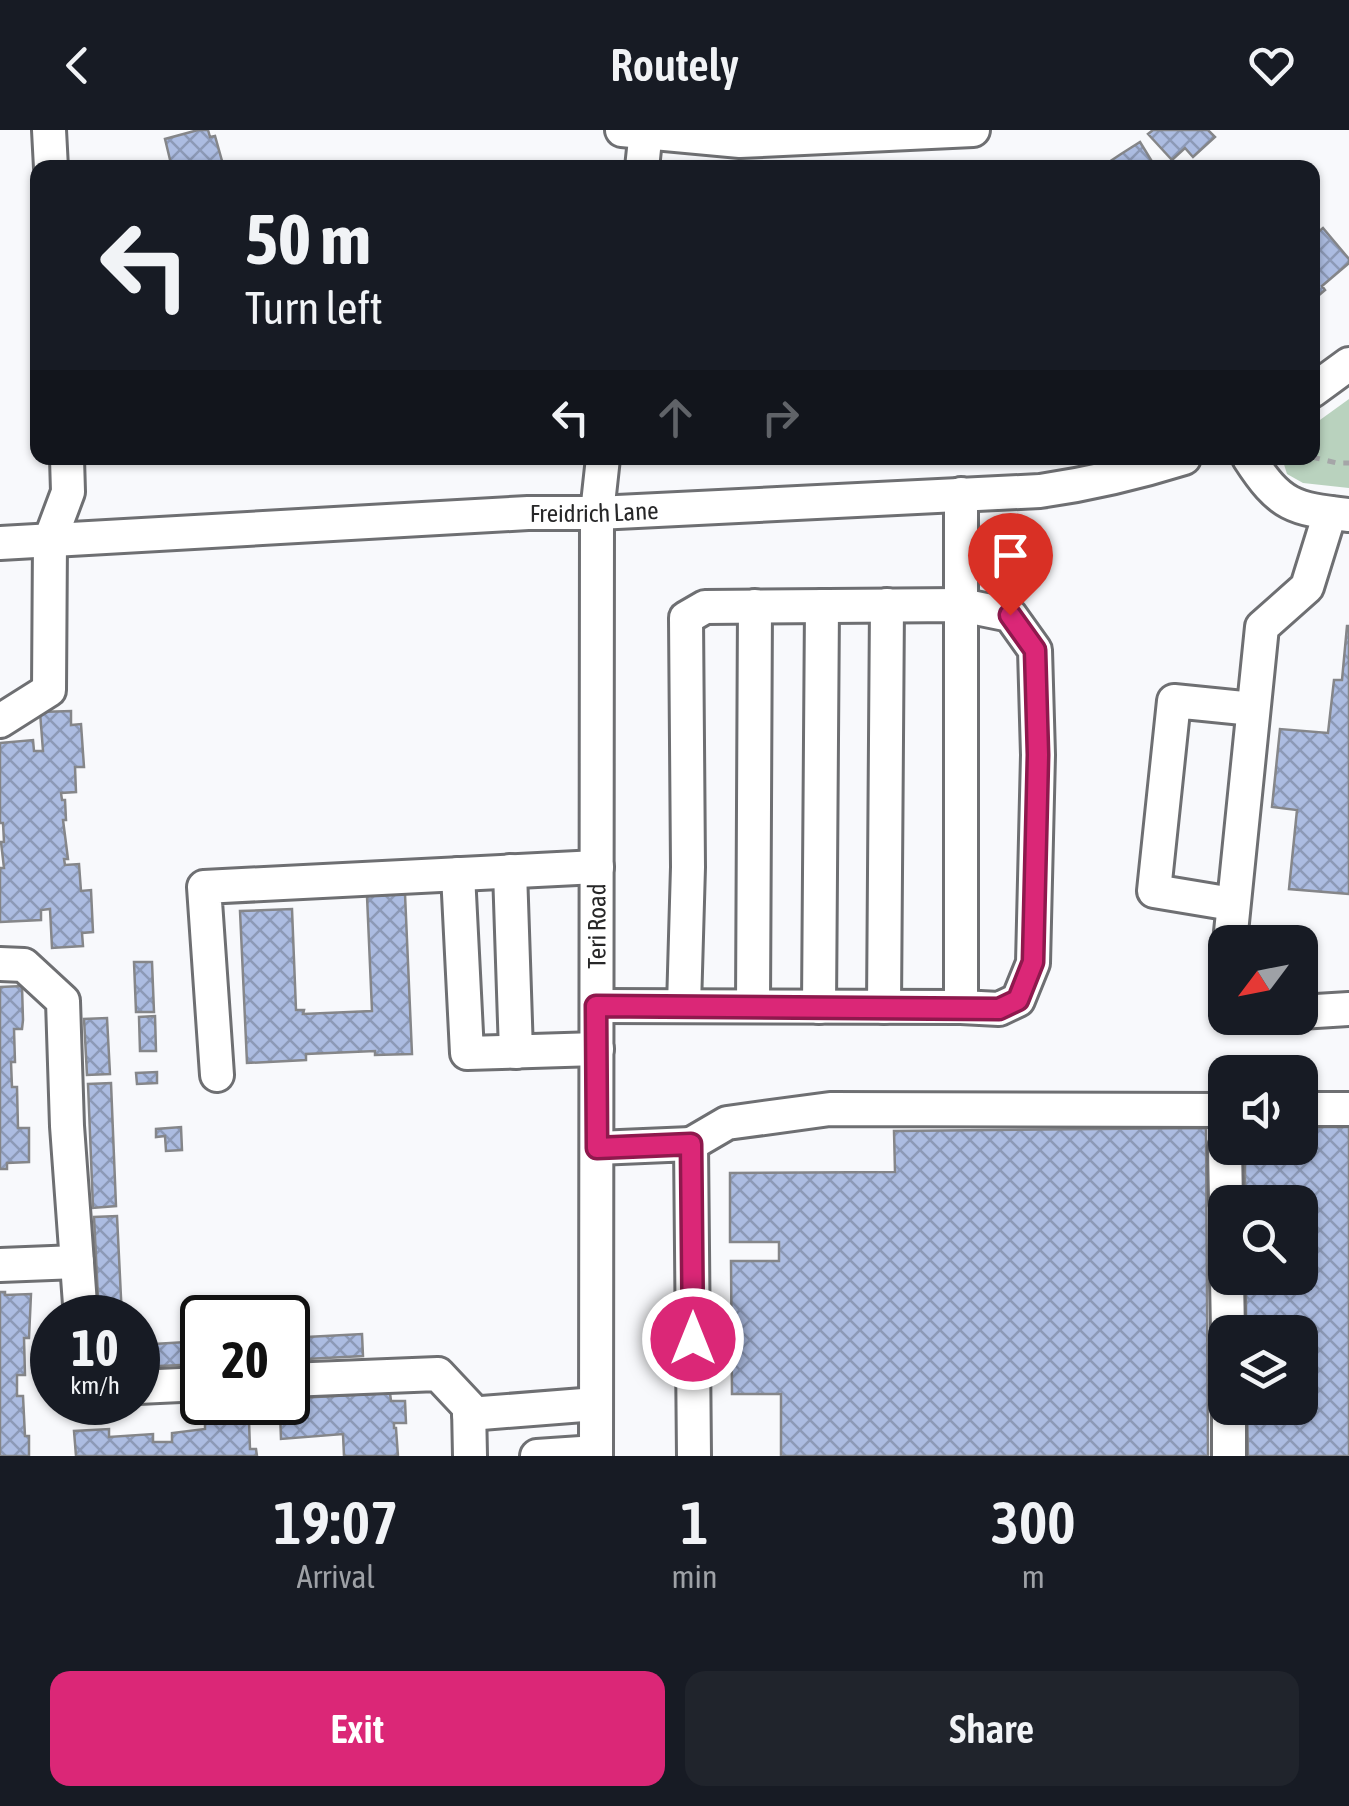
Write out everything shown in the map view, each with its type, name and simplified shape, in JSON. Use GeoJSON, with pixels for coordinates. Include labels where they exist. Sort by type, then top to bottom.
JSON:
{"type":"FeatureCollection","features":[{"type":"Feature","properties":{"kind":"street"},"geometry":{"type":"LineString","coordinates":[[50,130],[52,160]]}},
{"type":"Feature","properties":{"kind":"street"},"geometry":{"type":"LineString","coordinates":[[641,160],[638,131],[740,141],[973,130]]}},
{"type":"Feature","properties":{"kind":"street"},"geometry":{"type":"LineString","coordinates":[[1320,385],[1349,364]]}},
{"type":"Feature","properties":{"kind":"street"},"geometry":{"type":"LineString","coordinates":[[0,721],[49,690],[50,540],[68,492],[66,465]]}},
{"type":"Feature","properties":{"kind":"street","name":"Teri Road"},"geometry":{"type":"LineString","coordinates":[[596,1454],[597,512],[602,465]]}},
{"type":"Feature","properties":{"kind":"street","name":"Freidrich Lane"},"geometry":{"type":"LineString","coordinates":[[0,542],[528,513],[1040,491],[1090,484],[1162,465]]}},
{"type":"Feature","properties":{"kind":"street"},"geometry":{"type":"LineString","coordinates":[[1231,925],[1262,627],[1307,587],[1340,514],[1315,512],[1287,501],[1266,484],[1254,465]]}},
{"type":"Feature","properties":{"kind":"street"},"geometry":{"type":"LineString","coordinates":[[961,1007],[962,494]]}},
{"type":"Feature","properties":{"kind":"street"},"geometry":{"type":"LineString","coordinates":[[884,1007],[887,605]]}},
{"type":"Feature","properties":{"kind":"street"},"geometry":{"type":"LineString","coordinates":[[596,1006],[999,1009],[1018,1000],[1033,962],[1038,755],[1035,650],[1010,615],[961,605],[755,606],[705,607],[686,618],[688,866],[684,1006]]}},
{"type":"Feature","properties":{"kind":"street"},"geometry":{"type":"LineString","coordinates":[[753,1006],[755,606]]}},
{"type":"Feature","properties":{"kind":"street"},"geometry":{"type":"LineString","coordinates":[[820,1006],[822,606]]}},
{"type":"Feature","properties":{"kind":"street"},"geometry":{"type":"LineString","coordinates":[[1232,904],[1154,890],[1174,700],[1253,709]]}},
{"type":"Feature","properties":{"kind":"street"},"geometry":{"type":"LineString","coordinates":[[217,1074],[204,886],[597,868]]}},
{"type":"Feature","properties":{"kind":"street"},"geometry":{"type":"LineString","coordinates":[[510,871],[516,1052]]}},
{"type":"Feature","properties":{"kind":"street"},"geometry":{"type":"LineString","coordinates":[[458,874],[468,1052],[597,1049]]}},
{"type":"Feature","properties":{"kind":"street"},"geometry":{"type":"LineString","coordinates":[[0,964],[24,965],[62,1001],[79,1295]]}},
{"type":"Feature","properties":{"kind":"street"},"geometry":{"type":"LineString","coordinates":[[1318,1011],[1349,1009]]}},
{"type":"Feature","properties":{"kind":"street"},"geometry":{"type":"LineString","coordinates":[[1318,1109],[1349,1108]]}},
{"type":"Feature","properties":{"kind":"street"},"geometry":{"type":"LineString","coordinates":[[597,1148],[691,1144],[727,1122],[830,1109],[1208,1110]]}},
{"type":"Feature","properties":{"kind":"street"},"geometry":{"type":"LineString","coordinates":[[691,1144],[694,1456]]}},
{"type":"Feature","properties":{"kind":"street"},"geometry":{"type":"LineString","coordinates":[[0,1264],[77,1262]]}},
{"type":"Feature","properties":{"kind":"street"},"geometry":{"type":"LineString","coordinates":[[310,1379],[438,1374],[469,1407],[470,1456]]}},
{"type":"Feature","properties":{"kind":"street"},"geometry":{"type":"LineString","coordinates":[[470,1414],[596,1404]]}},
{"type":"Feature","properties":{"kind":"street"},"geometry":{"type":"LineString","coordinates":[[1228,1425],[1229,1456]]}},
{"type":"Feature","properties":{"kind":"street"},"geometry":{"type":"LineString","coordinates":[[537,1456],[596,1454]]}},
{"type":"Feature","properties":{"kind":"path"},"geometry":{"type":"LineString","coordinates":[[1320,460],[1349,463]]}},
{"type":"Feature","properties":{"kind":"green space"},"geometry":{"type":"Polygon","coordinates":[[[1349,399],[1349,488],[1303,483],[1287,474],[1284,465],[1320,465],[1320,420],[1349,399]]]}},
{"type":"Feature","properties":{"kind":"building"},"geometry":{"type":"Polygon","coordinates":[[[208,130],[210,137],[215,136],[222,160],[170,160],[165,139],[208,130]]]}},
{"type":"Feature","properties":{"kind":"building"},"geometry":{"type":"Polygon","coordinates":[[[1153,130],[1208,130],[1215,137],[1193,157],[1185,148],[1172,160],[1148,134],[1153,130]]]}},
{"type":"Feature","properties":{"kind":"building"},"geometry":{"type":"Polygon","coordinates":[[[1140,142],[1151,160],[1112,160],[1140,142]]]}},
{"type":"Feature","properties":{"kind":"building"},"geometry":{"type":"Polygon","coordinates":[[[1323,228],[1349,263],[1322,286],[1325,290],[1320,294],[1323,228]]]}},
{"type":"Feature","properties":{"kind":"building"},"geometry":{"type":"Polygon","coordinates":[[[1347,626],[1349,894],[1289,889],[1297,810],[1272,807],[1280,729],[1328,733],[1334,680],[1342,680],[1347,626]]]}},
{"type":"Feature","properties":{"kind":"building"},"geometry":{"type":"Polygon","coordinates":[[[71,711],[71,725],[81,724],[84,767],[75,767],[76,792],[61,793],[65,800],[63,820],[68,859],[64,859],[65,865],[79,864],[81,891],[91,890],[93,932],[82,933],[83,946],[52,948],[50,909],[41,910],[41,920],[0,922],[4,842],[0,823],[0,743],[33,740],[34,751],[43,751],[40,712],[71,711]]]}},
{"type":"Feature","properties":{"kind":"building"},"geometry":{"type":"Polygon","coordinates":[[[405,894],[412,1054],[306,1054],[306,1060],[247,1063],[240,911],[292,909],[296,1010],[304,1010],[303,1014],[372,1011],[367,896],[405,894]]]}},
{"type":"Feature","properties":{"kind":"building"},"geometry":{"type":"Polygon","coordinates":[[[134,962],[152,962],[154,1012],[136,1012],[134,962]]]}},
{"type":"Feature","properties":{"kind":"building"},"geometry":{"type":"Polygon","coordinates":[[[22,986],[22,1029],[14,1029],[15,1062],[11,1062],[12,1087],[17,1087],[18,1128],[29,1128],[29,1162],[7,1163],[7,1169],[0,1169],[0,987],[22,986]]]}},
{"type":"Feature","properties":{"kind":"building"},"geometry":{"type":"Polygon","coordinates":[[[155,1016],[156,1051],[140,1051],[139,1017],[155,1016]]]}},
{"type":"Feature","properties":{"kind":"building"},"geometry":{"type":"Polygon","coordinates":[[[107,1018],[110,1074],[87,1075],[84,1019],[107,1018]]]}},
{"type":"Feature","properties":{"kind":"building"},"geometry":{"type":"Polygon","coordinates":[[[157,1072],[157,1083],[137,1084],[136,1073],[157,1072]]]}},
{"type":"Feature","properties":{"kind":"building"},"geometry":{"type":"Polygon","coordinates":[[[111,1083],[116,1206],[93,1208],[88,1084],[111,1083]]]}},
{"type":"Feature","properties":{"kind":"building"},"geometry":{"type":"Polygon","coordinates":[[[181,1127],[182,1150],[166,1151],[165,1136],[156,1137],[156,1129],[181,1127]]]}},
{"type":"Feature","properties":{"kind":"building"},"geometry":{"type":"Polygon","coordinates":[[[1318,1127],[1349,1127],[1349,1456],[1248,1456],[1247,1425],[1318,1425],[1318,1315],[1246,1315],[1246,1295],[1318,1295],[1318,1185],[1245,1185],[1245,1165],[1318,1165],[1318,1127]]]}},
{"type":"Feature","properties":{"kind":"building"},"geometry":{"type":"Polygon","coordinates":[[[1206,1128],[1208,1456],[781,1456],[781,1394],[732,1394],[731,1261],[779,1261],[779,1242],[730,1242],[730,1173],[895,1172],[894,1131],[1206,1128]]]}},
{"type":"Feature","properties":{"kind":"building"},"geometry":{"type":"Polygon","coordinates":[[[117,1216],[121,1295],[98,1295],[94,1217],[117,1216]]]}},
{"type":"Feature","properties":{"kind":"building"},"geometry":{"type":"Polygon","coordinates":[[[0,1292],[31,1294],[29,1338],[24,1338],[25,1375],[17,1375],[17,1396],[23,1396],[29,1456],[0,1456],[0,1292]]]}},
{"type":"Feature","properties":{"kind":"building"},"geometry":{"type":"Polygon","coordinates":[[[362,1334],[363,1356],[310,1359],[310,1337],[362,1334]]]}},
{"type":"Feature","properties":{"kind":"building"},"geometry":{"type":"Polygon","coordinates":[[[180,1342],[180,1365],[160,1366],[160,1344],[180,1342]]]}},
{"type":"Feature","properties":{"kind":"building"},"geometry":{"type":"Polygon","coordinates":[[[390,1393],[391,1401],[405,1401],[406,1423],[394,1423],[398,1456],[344,1456],[343,1434],[281,1439],[280,1425],[310,1425],[310,1397],[390,1393]]]}},
{"type":"Feature","properties":{"kind":"building"},"geometry":{"type":"Polygon","coordinates":[[[205,1425],[249,1425],[250,1449],[256,1449],[257,1456],[76,1456],[74,1431],[109,1429],[109,1437],[153,1434],[153,1442],[172,1442],[172,1433],[205,1429],[205,1425]]]}},
{"type":"Feature","properties":{"kind":"route"},"geometry":{"type":"LineString","coordinates":[[693,1339],[691,1144],[597,1148],[596,1006],[999,1009],[1018,1000],[1033,962],[1038,755],[1035,650],[1010,615]]}}]}
